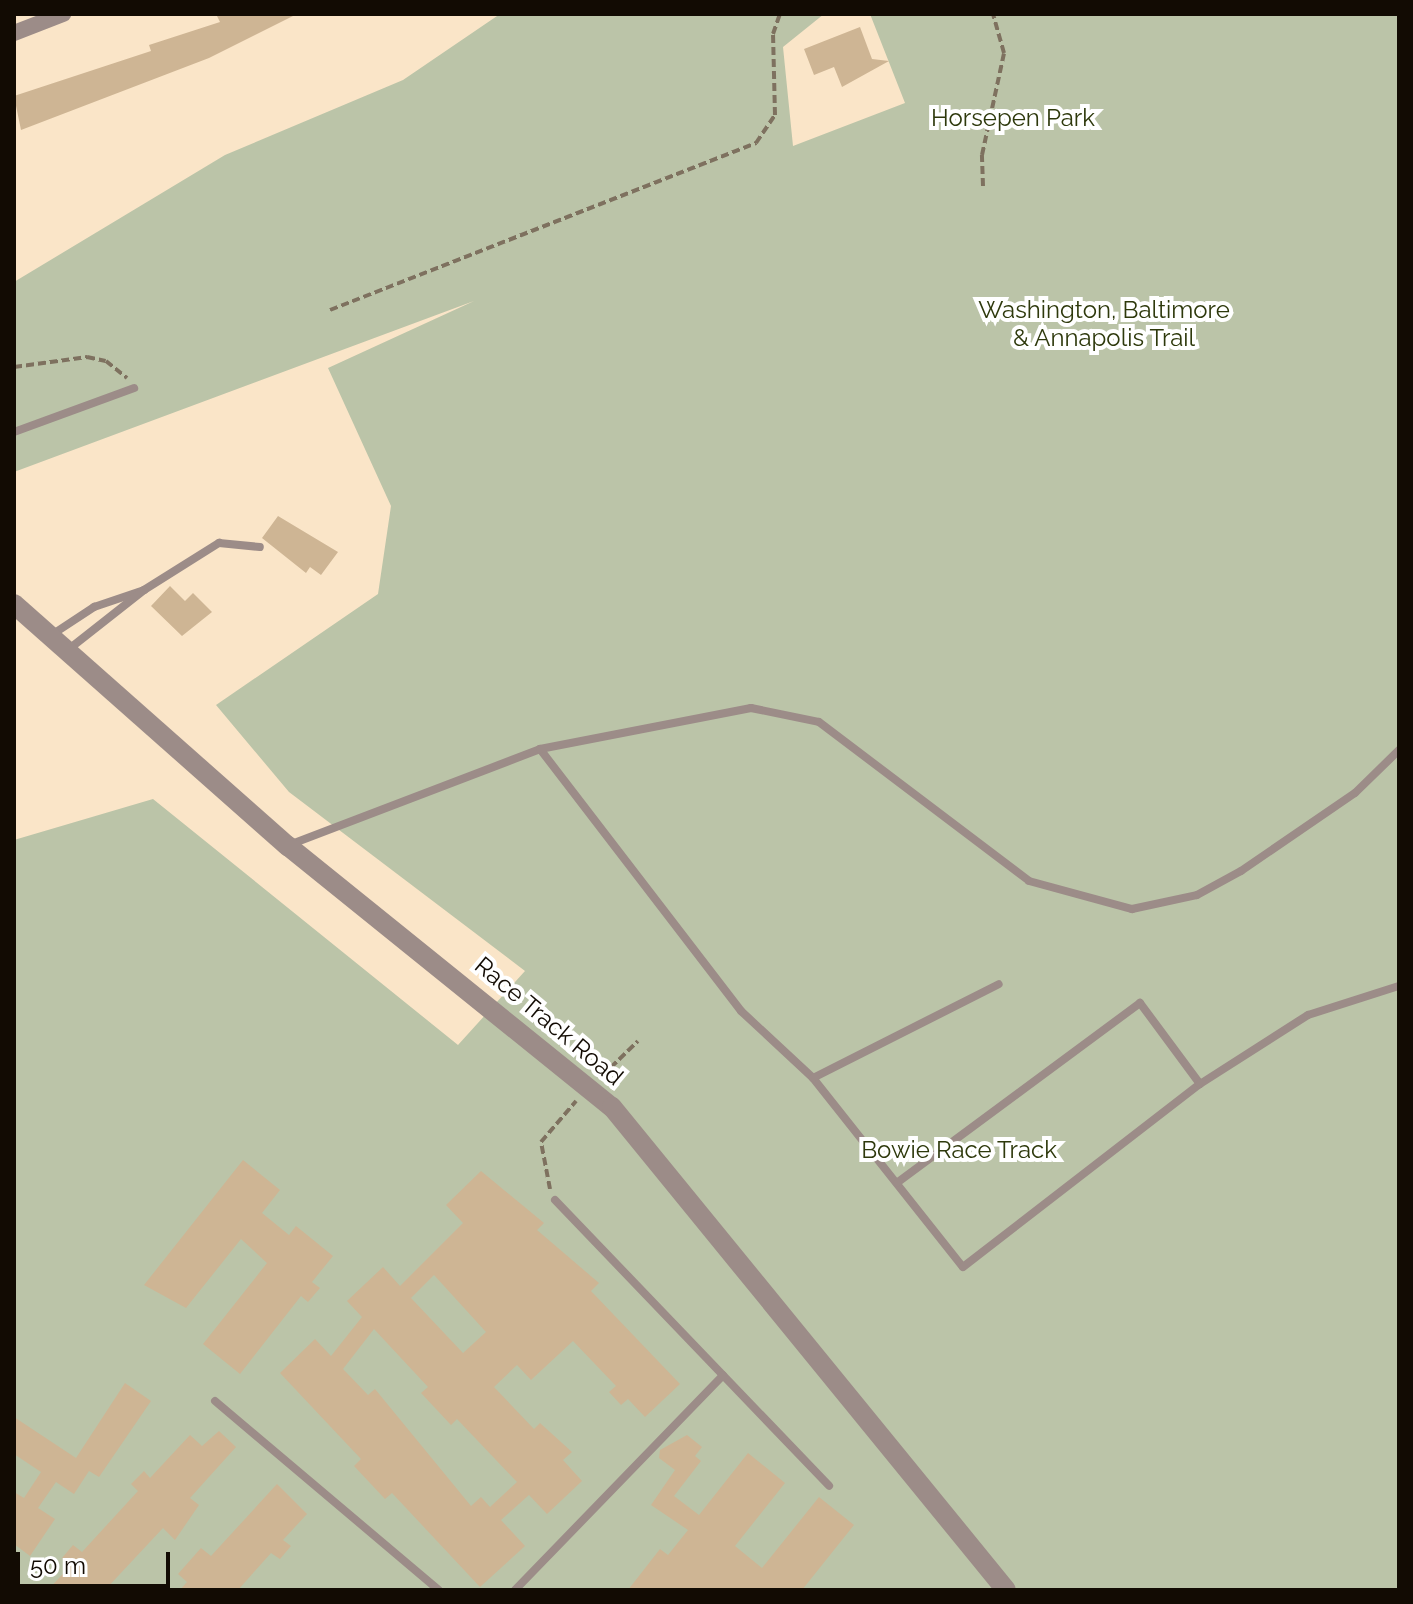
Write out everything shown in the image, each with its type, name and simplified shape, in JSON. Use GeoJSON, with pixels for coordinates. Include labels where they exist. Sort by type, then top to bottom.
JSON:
{"type":"FeatureCollection","features":[{"type":"Feature","properties":{"kind":"street"},"geometry":{"type":"LineString","coordinates":[[14,33],[63,14]]}},
{"type":"Feature","properties":{"kind":"street","name":"Race Track Road"},"geometry":{"type":"LineString","coordinates":[[14,604],[288,846],[612,1107],[1006,1590]]}},
{"type":"Feature","properties":{"kind":"lane"},"geometry":{"type":"LineString","coordinates":[[14,432],[134,388]]}},
{"type":"Feature","properties":{"kind":"lane"},"geometry":{"type":"LineString","coordinates":[[65,652],[144,590],[219,543],[260,547]]}},
{"type":"Feature","properties":{"kind":"lane"},"geometry":{"type":"LineString","coordinates":[[49,637],[94,607],[144,590]]}},
{"type":"Feature","properties":{"kind":"lane"},"geometry":{"type":"LineString","coordinates":[[288,846],[540,749],[728,711],[793,713],[866,751],[1029,881],[1132,909],[1197,895],[1241,871],[1355,793],[1399,750]]}},
{"type":"Feature","properties":{"kind":"lane"},"geometry":{"type":"LineString","coordinates":[[540,749],[741,1011],[813,1078],[963,1267],[1200,1084],[1308,1015],[1399,986]]}},
{"type":"Feature","properties":{"kind":"lane"},"geometry":{"type":"LineString","coordinates":[[813,1078],[999,984]]}},
{"type":"Feature","properties":{"kind":"lane"},"geometry":{"type":"LineString","coordinates":[[898,1182],[1140,1003],[1200,1084]]}},
{"type":"Feature","properties":{"kind":"lane"},"geometry":{"type":"LineString","coordinates":[[555,1200],[829,1486]]}},
{"type":"Feature","properties":{"kind":"lane"},"geometry":{"type":"LineString","coordinates":[[515,1590],[723,1375]]}},
{"type":"Feature","properties":{"kind":"lane"},"geometry":{"type":"LineString","coordinates":[[215,1401],[439,1590]]}},
{"type":"Feature","properties":{"kind":"path"},"geometry":{"type":"LineString","coordinates":[[330,310],[756,143],[775,115],[773,34],[780,14]]}},
{"type":"Feature","properties":{"kind":"path"},"geometry":{"type":"LineString","coordinates":[[983,186],[982,155],[1004,53],[993,14]]}},
{"type":"Feature","properties":{"kind":"path"},"geometry":{"type":"LineString","coordinates":[[14,367],[87,357],[121,369],[134,388]]}},
{"type":"Feature","properties":{"kind":"path"},"geometry":{"type":"LineString","coordinates":[[547,1129],[544,1176],[555,1200]]}},
{"type":"Feature","properties":{"kind":"green space"},"geometry":{"type":"Polygon","coordinates":[[[500,14],[824,14],[783,47],[793,146],[905,103],[870,14],[1399,14],[1399,1590],[14,1590],[14,840],[153,799],[458,1045],[525,971],[289,792],[216,705],[378,594],[391,506],[328,368],[474,301],[14,472],[14,282],[225,155],[403,80],[500,14]]]}},
{"type":"Feature","properties":{"kind":"building"},"geometry":{"type":"Polygon","coordinates":[[[216,14],[297,14],[209,58],[21,130],[14,96],[151,51],[149,45],[220,22],[216,14]]]}},
{"type":"Feature","properties":{"kind":"building"},"geometry":{"type":"Polygon","coordinates":[[[860,27],[872,59],[889,61],[842,87],[834,67],[814,75],[804,49],[860,27]]]}},
{"type":"Feature","properties":{"kind":"building"},"geometry":{"type":"Polygon","coordinates":[[[278,516],[338,552],[321,575],[310,567],[306,573],[262,538],[278,516]]]}},
{"type":"Feature","properties":{"kind":"building"},"geometry":{"type":"Polygon","coordinates":[[[170,586],[185,601],[193,593],[212,612],[182,636],[151,606],[170,586]]]}},
{"type":"Feature","properties":{"kind":"building"},"geometry":{"type":"Polygon","coordinates":[[[243,1160],[280,1190],[262,1213],[289,1235],[296,1226],[333,1256],[312,1282],[320,1288],[308,1302],[301,1296],[240,1374],[203,1344],[267,1263],[241,1239],[186,1308],[144,1285],[243,1160]]]}},
{"type":"Feature","properties":{"kind":"building"},"geometry":{"type":"Polygon","coordinates":[[[481,1171],[544,1223],[537,1230],[599,1283],[591,1291],[680,1384],[645,1417],[628,1399],[621,1405],[609,1392],[616,1386],[573,1341],[531,1380],[517,1365],[494,1387],[534,1429],[540,1423],[572,1452],[563,1460],[582,1481],[547,1514],[529,1495],[501,1520],[525,1546],[480,1587],[392,1493],[385,1499],[354,1466],[361,1459],[280,1373],[315,1339],[331,1356],[362,1317],[347,1301],[383,1267],[400,1286],[463,1223],[446,1205],[481,1171]],[[434,1275],[411,1298],[463,1353],[486,1332],[434,1275]],[[374,1329],[343,1369],[368,1395],[375,1389],[471,1506],[481,1497],[490,1507],[517,1482],[457,1419],[451,1425],[421,1393],[428,1387],[374,1329]]]}},
{"type":"Feature","properties":{"kind":"building"},"geometry":{"type":"Polygon","coordinates":[[[125,1383],[151,1401],[99,1477],[89,1471],[74,1494],[56,1482],[38,1508],[55,1519],[30,1556],[14,1544],[14,1492],[24,1498],[41,1472],[14,1454],[14,1417],[76,1458],[125,1383]]]}},
{"type":"Feature","properties":{"kind":"building"},"geometry":{"type":"Polygon","coordinates":[[[219,1431],[236,1447],[190,1498],[199,1505],[175,1540],[163,1528],[105,1590],[48,1590],[71,1565],[62,1558],[73,1545],[82,1552],[138,1491],[131,1484],[144,1471],[150,1478],[190,1435],[202,1446],[219,1431]]]}},
{"type":"Feature","properties":{"kind":"building"},"geometry":{"type":"Polygon","coordinates":[[[687,1435],[702,1447],[695,1456],[701,1461],[674,1496],[699,1515],[748,1453],[785,1483],[735,1546],[762,1568],[819,1497],[854,1525],[802,1590],[628,1590],[660,1549],[668,1555],[688,1530],[651,1505],[675,1470],[659,1458],[660,1450],[687,1435]]]}},
{"type":"Feature","properties":{"kind":"building"},"geometry":{"type":"Polygon","coordinates":[[[277,1484],[307,1514],[283,1540],[291,1546],[280,1559],[271,1553],[238,1590],[180,1590],[187,1582],[178,1574],[201,1548],[211,1556],[277,1484]]]}},
{"type":"Feature","properties":{"kind":"park label","name":"Horsepen Park"},"geometry":{"type":"Point","coordinates":[1013,118]}},
{"type":"Feature","properties":{"kind":"park label","name":"Washington, Baltimore & Annapolis Trail"},"geometry":{"type":"Point","coordinates":[1104,324]}},
{"type":"Feature","properties":{"kind":"park label","name":"Bowie Race Track"},"geometry":{"type":"Point","coordinates":[959,1150]}}]}
